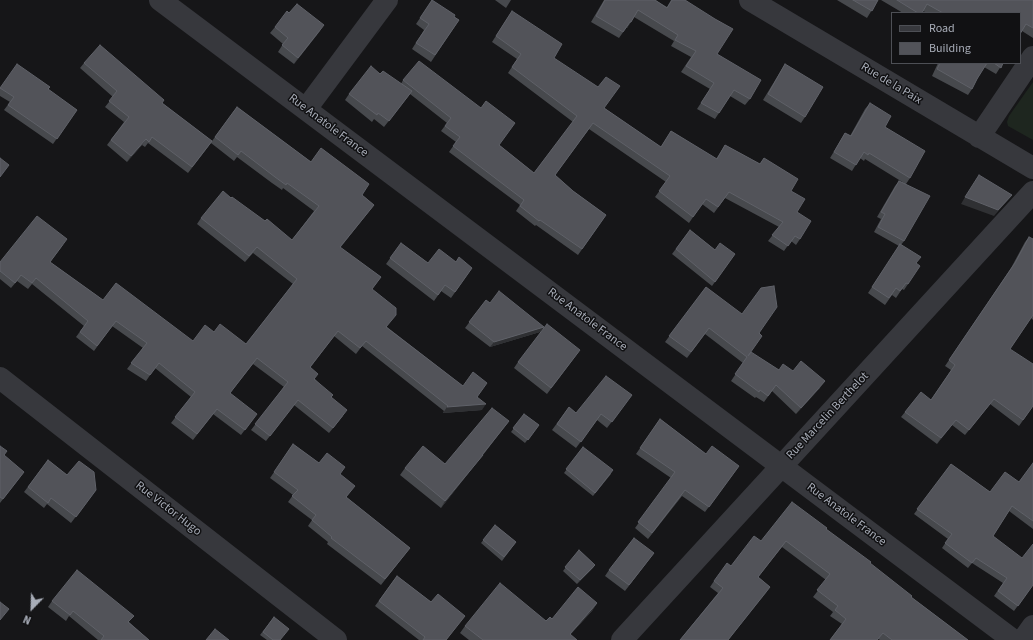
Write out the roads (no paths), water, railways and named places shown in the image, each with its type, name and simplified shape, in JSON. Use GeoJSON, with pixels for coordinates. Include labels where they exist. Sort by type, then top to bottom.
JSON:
{"type":"FeatureCollection","features":[{"type":"Feature","properties":{"kind":"street","name":"Rue Anatole France"},"geometry":{"type":"LineString","coordinates":[[160,0],[1013,640]]}},
{"type":"Feature","properties":{"kind":"street"},"geometry":{"type":"LineString","coordinates":[[306,109],[387,0]]}},
{"type":"Feature","properties":{"kind":"street","name":"Rue de la Paix"},"geometry":{"type":"LineString","coordinates":[[750,0],[1033,168]]}},
{"type":"Feature","properties":{"kind":"street"},"geometry":{"type":"LineString","coordinates":[[979,137],[1033,57]]}},
{"type":"Feature","properties":{"kind":"street","name":"Rue Marcelin Berthelot"},"geometry":{"type":"LineString","coordinates":[[622,640],[1033,192]]}},
{"type":"Feature","properties":{"kind":"street","name":"Rue Victor Hugo"},"geometry":{"type":"LineString","coordinates":[[0,378],[336,640]]}},
{"type":"Feature","properties":{"kind":"street"},"geometry":{"type":"LineString","coordinates":[[1023,640],[1033,626]]}}]}
